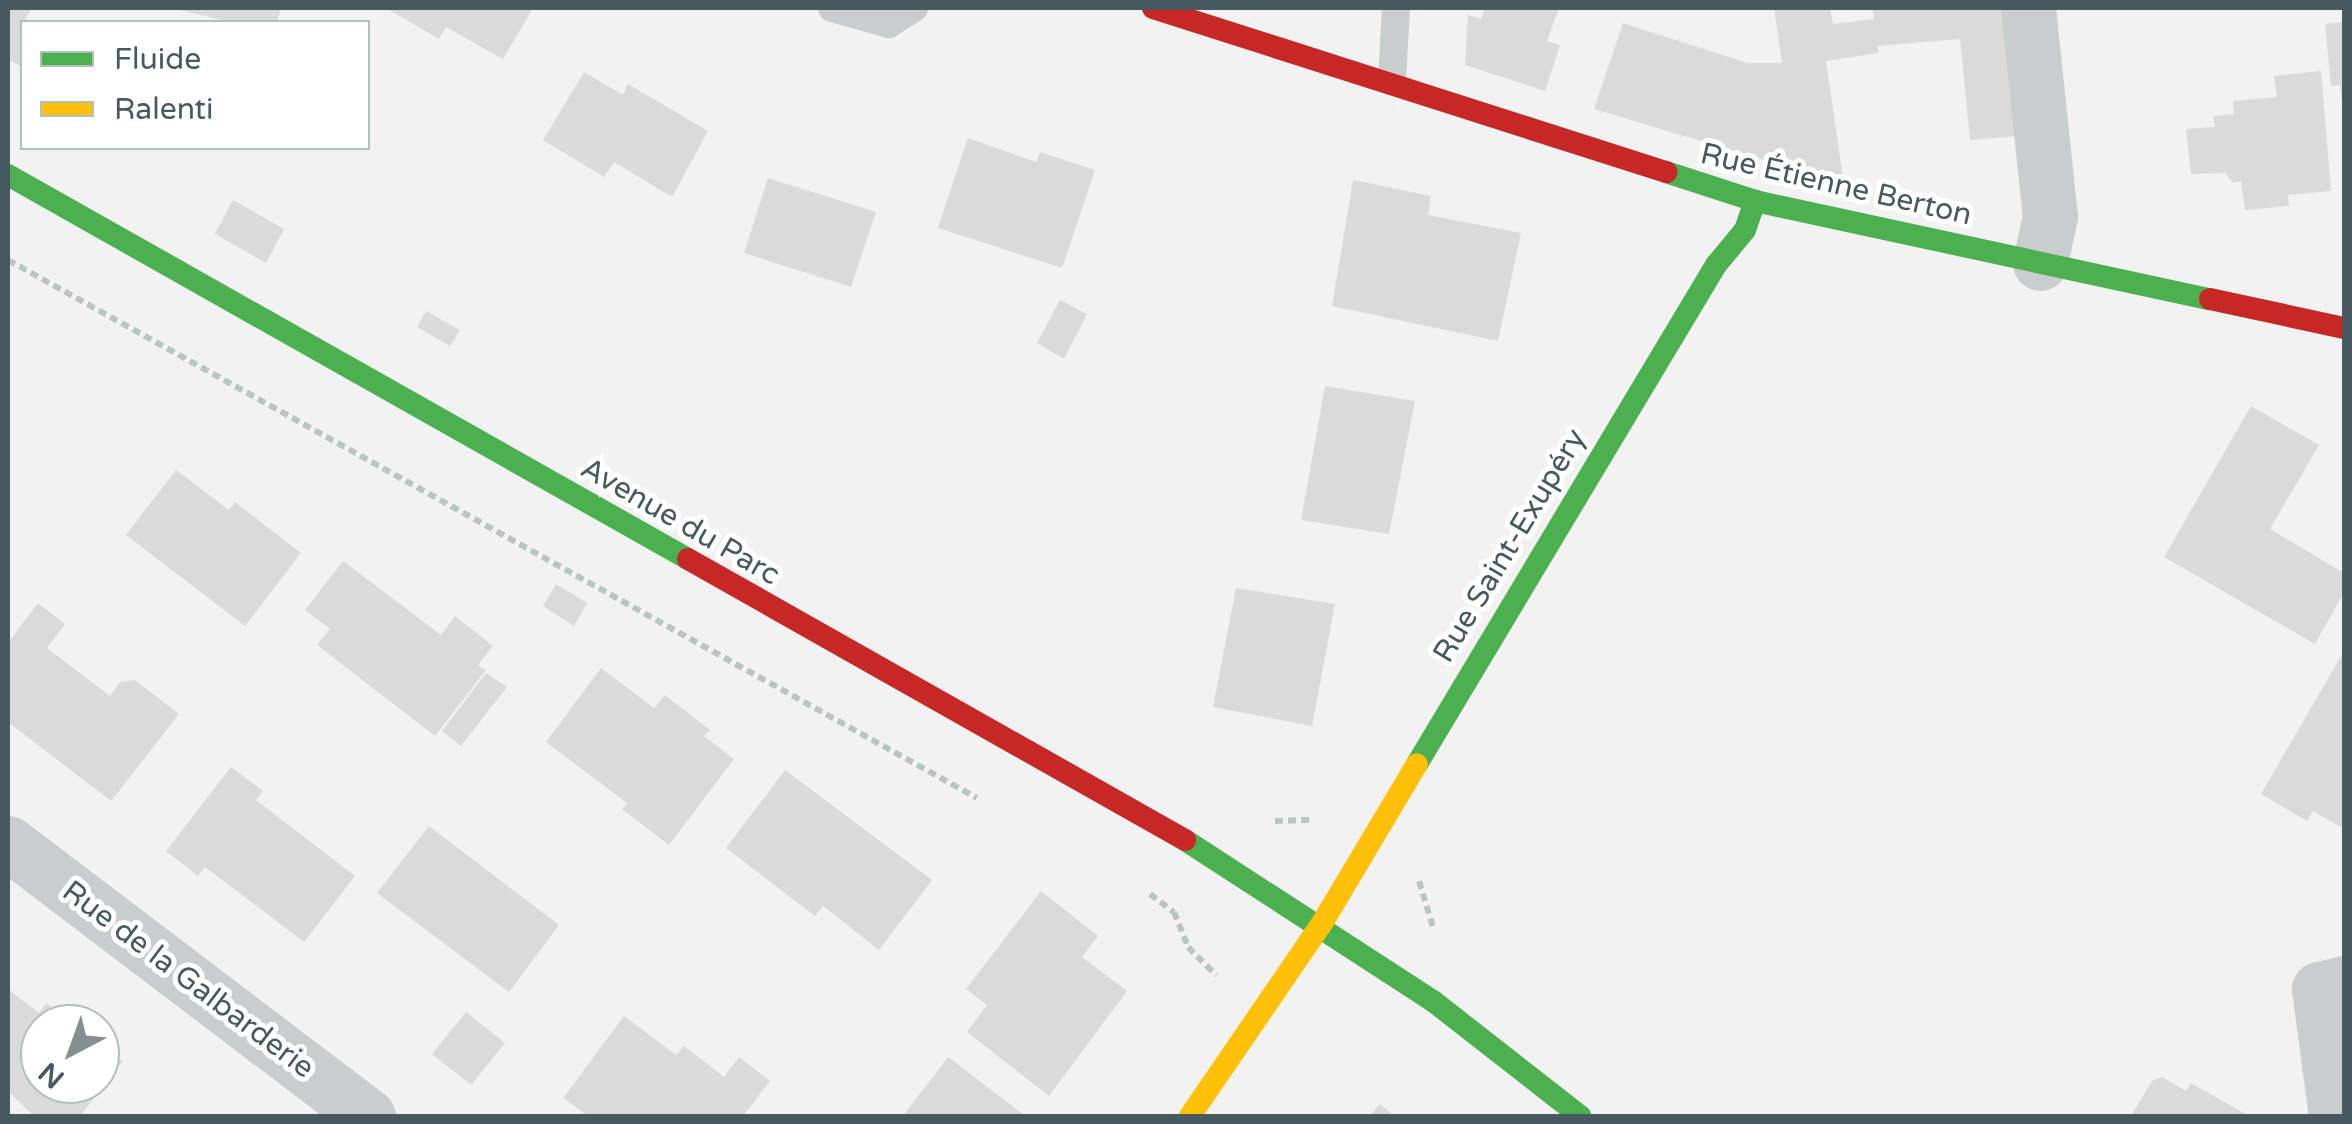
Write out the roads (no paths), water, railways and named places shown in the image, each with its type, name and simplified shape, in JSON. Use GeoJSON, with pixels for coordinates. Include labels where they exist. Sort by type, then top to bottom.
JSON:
{"type":"FeatureCollection","features":[{"type":"Feature","properties":{"kind":"street","name":"Rue Étienne Berton"},"geometry":{"type":"LineString","coordinates":[[1153,8],[1392,81],[1755,201],[2344,328]]}},
{"type":"Feature","properties":{"kind":"street"},"geometry":{"type":"LineString","coordinates":[[2028,8],[2050,216],[2040,263]]}},
{"type":"Feature","properties":{"kind":"street","name":"Avenue du Parc"},"geometry":{"type":"LineString","coordinates":[[8,175],[1204,850],[1433,1001],[1580,1116]]}},
{"type":"Feature","properties":{"kind":"street","name":"Rue Saint-Exupéry"},"geometry":{"type":"LineString","coordinates":[[1190,1116],[1321,925],[1696,298],[1745,230],[1755,201]]}},
{"type":"Feature","properties":{"kind":"street","name":"Rue de la Galbarderie"},"geometry":{"type":"LineString","coordinates":[[8,842],[368,1116]]}},
{"type":"Feature","properties":{"kind":"street"},"geometry":{"type":"LineString","coordinates":[[2336,1116],[2319,989],[2344,983]]}},
{"type":"Feature","properties":{"kind":"lane"},"geometry":{"type":"LineString","coordinates":[[832,8],[889,24],[914,8]]}},
{"type":"Feature","properties":{"kind":"lane"},"geometry":{"type":"LineString","coordinates":[[1247,36],[1253,8]]}},
{"type":"Feature","properties":{"kind":"lane"},"geometry":{"type":"LineString","coordinates":[[1392,81],[1396,8]]}}]}
